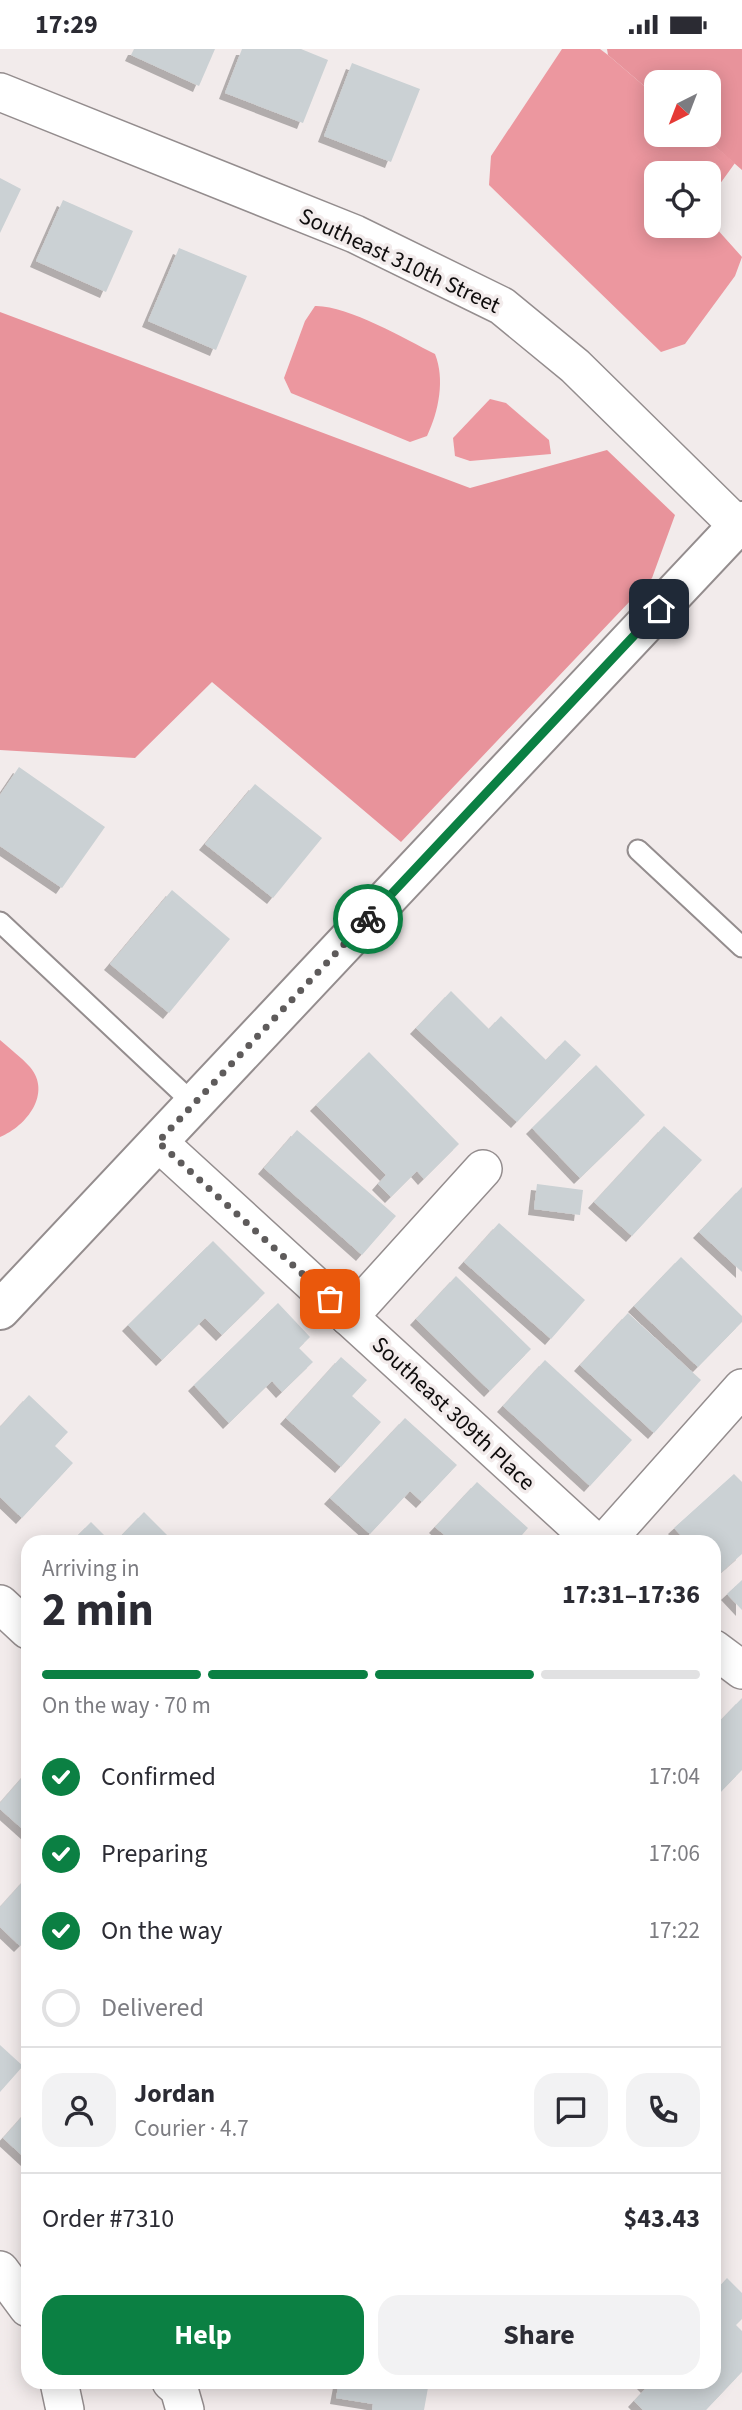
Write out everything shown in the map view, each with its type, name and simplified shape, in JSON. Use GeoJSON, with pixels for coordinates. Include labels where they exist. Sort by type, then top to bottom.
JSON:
{"type":"FeatureCollection","features":[{"type":"Feature","properties":{"kind":"street","name":"Southeast 310th Street"},"geometry":{"type":"LineString","coordinates":[[0,92],[355,234],[502,306],[575,366],[740,523]]}},
{"type":"Feature","properties":{"kind":"street"},"geometry":{"type":"LineString","coordinates":[[0,1310],[740,523]]}},
{"type":"Feature","properties":{"kind":"street","name":"Southeast 309th Place"},"geometry":{"type":"LineString","coordinates":[[158,1142],[587,1535]]}},
{"type":"Feature","properties":{"kind":"street"},"geometry":{"type":"LineString","coordinates":[[349,1317],[483,1168]]}},
{"type":"Feature","properties":{"kind":"street"},"geometry":{"type":"LineString","coordinates":[[611,1535],[742,1388]]}},
{"type":"Feature","properties":{"kind":"street"},"geometry":{"type":"LineString","coordinates":[[0,1604],[21,1624]]}},
{"type":"Feature","properties":{"kind":"street"},"geometry":{"type":"LineString","coordinates":[[721,1654],[742,1670]]}},
{"type":"Feature","properties":{"kind":"street"},"geometry":{"type":"LineString","coordinates":[[0,2270],[21,2298]]}},
{"type":"Feature","properties":{"kind":"street"},"geometry":{"type":"LineString","coordinates":[[60,2389],[65,2410]]}},
{"type":"Feature","properties":{"kind":"lane"},"geometry":{"type":"LineString","coordinates":[[638,849],[742,947]]}},
{"type":"Feature","properties":{"kind":"lane"},"geometry":{"type":"LineString","coordinates":[[0,922],[194,1104]]}},
{"type":"Feature","properties":{"kind":"shaded area"},"geometry":{"type":"Polygon","coordinates":[[[562,49],[600,49],[644,86],[644,147],[716,147],[735,163],[721,182],[721,161],[644,161],[644,238],[721,238],[721,234],[742,257],[735,276],[685,344],[661,352],[489,185],[491,156],[562,49]]]}},
{"type":"Feature","properties":{"kind":"shaded area"},"geometry":{"type":"Polygon","coordinates":[[[607,49],[742,49],[742,170],[716,147],[721,147],[721,70],[644,70],[644,86],[608,55],[607,49]]]}},
{"type":"Feature","properties":{"kind":"shaded area"},"geometry":{"type":"Polygon","coordinates":[[[315,306],[328,307],[359,317],[435,354],[440,374],[439,395],[427,436],[410,442],[291,393],[284,378],[305,321],[315,306]]]}},
{"type":"Feature","properties":{"kind":"shaded area"},"geometry":{"type":"Polygon","coordinates":[[[0,312],[470,488],[607,450],[675,515],[652,578],[401,842],[212,682],[135,758],[0,750],[0,312]]]}},
{"type":"Feature","properties":{"kind":"shaded area"},"geometry":{"type":"Polygon","coordinates":[[[490,399],[506,403],[549,440],[551,454],[470,461],[455,456],[453,438],[490,399]]]}},
{"type":"Feature","properties":{"kind":"shaded area"},"geometry":{"type":"Polygon","coordinates":[[[0,1040],[30,1067],[38,1087],[37,1098],[27,1117],[0,1137],[0,1040]]]}},
{"type":"Feature","properties":{"kind":"building"},"geometry":{"type":"Polygon","coordinates":[[[134,49],[215,49],[199,86],[131,55],[134,49]]]}},
{"type":"Feature","properties":{"kind":"building"},"geometry":{"type":"Polygon","coordinates":[[[242,49],[301,49],[328,60],[303,123],[225,93],[242,49]]]}},
{"type":"Feature","properties":{"kind":"building"},"geometry":{"type":"Polygon","coordinates":[[[352,63],[420,89],[391,162],[324,136],[352,63]]]}},
{"type":"Feature","properties":{"kind":"building"},"geometry":{"type":"Polygon","coordinates":[[[0,178],[21,189],[0,233],[0,178]]]}},
{"type":"Feature","properties":{"kind":"building"},"geometry":{"type":"Polygon","coordinates":[[[63,200],[133,231],[106,292],[36,261],[63,200]]]}},
{"type":"Feature","properties":{"kind":"building"},"geometry":{"type":"Polygon","coordinates":[[[179,248],[247,276],[216,350],[148,321],[179,248]]]}},
{"type":"Feature","properties":{"kind":"building"},"geometry":{"type":"Polygon","coordinates":[[[19,767],[105,827],[62,888],[0,846],[0,795],[19,767]]]}},
{"type":"Feature","properties":{"kind":"building"},"geometry":{"type":"Polygon","coordinates":[[[255,784],[322,838],[273,898],[205,844],[255,784]]]}},
{"type":"Feature","properties":{"kind":"building"},"geometry":{"type":"Polygon","coordinates":[[[172,890],[230,939],[169,1013],[110,964],[172,890]]]}},
{"type":"Feature","properties":{"kind":"building"},"geometry":{"type":"Polygon","coordinates":[[[451,991],[489,1029],[501,1016],[546,1060],[565,1040],[581,1055],[517,1122],[416,1028],[451,991]]]}},
{"type":"Feature","properties":{"kind":"building"},"geometry":{"type":"Polygon","coordinates":[[[369,1052],[459,1144],[424,1179],[417,1171],[391,1197],[378,1184],[386,1175],[316,1105],[369,1052]]]}},
{"type":"Feature","properties":{"kind":"building"},"geometry":{"type":"Polygon","coordinates":[[[596,1065],[645,1115],[580,1178],[532,1128],[596,1065]]]}},
{"type":"Feature","properties":{"kind":"building"},"geometry":{"type":"Polygon","coordinates":[[[664,1126],[702,1160],[632,1236],[594,1202],[664,1126]]]}},
{"type":"Feature","properties":{"kind":"building"},"geometry":{"type":"Polygon","coordinates":[[[297,1130],[396,1216],[362,1255],[264,1168],[297,1130]]]}},
{"type":"Feature","properties":{"kind":"building"},"geometry":{"type":"Polygon","coordinates":[[[537,1184],[583,1190],[580,1215],[534,1209],[537,1184]]]}},
{"type":"Feature","properties":{"kind":"building"},"geometry":{"type":"Polygon","coordinates":[[[742,1187],[742,1272],[699,1232],[742,1187]]]}},
{"type":"Feature","properties":{"kind":"building"},"geometry":{"type":"Polygon","coordinates":[[[499,1223],[585,1300],[551,1339],[464,1262],[499,1223]]]}},
{"type":"Feature","properties":{"kind":"building"},"geometry":{"type":"Polygon","coordinates":[[[213,1241],[265,1293],[222,1335],[205,1318],[162,1360],[128,1325],[213,1241]]]}},
{"type":"Feature","properties":{"kind":"building"},"geometry":{"type":"Polygon","coordinates":[[[681,1257],[742,1316],[742,1322],[698,1367],[634,1306],[681,1257]]]}},
{"type":"Feature","properties":{"kind":"building"},"geometry":{"type":"Polygon","coordinates":[[[456,1276],[531,1349],[490,1391],[416,1319],[456,1276]]]}},
{"type":"Feature","properties":{"kind":"building"},"geometry":{"type":"Polygon","coordinates":[[[278,1303],[310,1337],[299,1348],[313,1362],[282,1392],[272,1381],[229,1423],[194,1385],[278,1303]]]}},
{"type":"Feature","properties":{"kind":"building"},"geometry":{"type":"Polygon","coordinates":[[[628,1313],[701,1380],[654,1433],[580,1365],[628,1313]]]}},
{"type":"Feature","properties":{"kind":"building"},"geometry":{"type":"Polygon","coordinates":[[[341,1357],[367,1380],[352,1396],[381,1422],[341,1467],[286,1418],[341,1357]]]}},
{"type":"Feature","properties":{"kind":"building"},"geometry":{"type":"Polygon","coordinates":[[[545,1360],[632,1440],[590,1486],[503,1406],[545,1360]]]}},
{"type":"Feature","properties":{"kind":"building"},"geometry":{"type":"Polygon","coordinates":[[[29,1395],[68,1432],[55,1446],[73,1463],[22,1518],[0,1497],[0,1427],[29,1395]]]}},
{"type":"Feature","properties":{"kind":"building"},"geometry":{"type":"Polygon","coordinates":[[[405,1418],[457,1465],[422,1502],[410,1491],[370,1534],[330,1498],[405,1418]]]}},
{"type":"Feature","properties":{"kind":"building"},"geometry":{"type":"Polygon","coordinates":[[[734,1474],[742,1482],[742,1554],[721,1572],[721,1535],[680,1535],[674,1528],[734,1474]]]}},
{"type":"Feature","properties":{"kind":"building"},"geometry":{"type":"Polygon","coordinates":[[[477,1482],[528,1528],[522,1535],[444,1535],[435,1527],[477,1482]]]}},
{"type":"Feature","properties":{"kind":"building"},"geometry":{"type":"Polygon","coordinates":[[[144,1512],[167,1535],[122,1535],[144,1512]]]}},
{"type":"Feature","properties":{"kind":"building"},"geometry":{"type":"Polygon","coordinates":[[[91,1522],[104,1535],[78,1535],[91,1522]]]}},
{"type":"Feature","properties":{"kind":"building"},"geometry":{"type":"Polygon","coordinates":[[[742,1580],[742,1610],[727,1594],[742,1580]]]}},
{"type":"Feature","properties":{"kind":"building"},"geometry":{"type":"Polygon","coordinates":[[[742,1698],[742,1770],[721,1792],[721,1720],[742,1698]]]}},
{"type":"Feature","properties":{"kind":"building"},"geometry":{"type":"Polygon","coordinates":[[[21,1779],[21,1828],[0,1809],[0,1803],[21,1779]]]}},
{"type":"Feature","properties":{"kind":"building"},"geometry":{"type":"Polygon","coordinates":[[[21,1884],[20,1946],[0,1927],[0,1907],[21,1884]]]}},
{"type":"Feature","properties":{"kind":"building"},"geometry":{"type":"Polygon","coordinates":[[[0,2045],[21,2064],[21,2068],[0,2092],[0,2045]]]}},
{"type":"Feature","properties":{"kind":"building"},"geometry":{"type":"Polygon","coordinates":[[[21,2118],[21,2155],[3,2138],[21,2118]]]}},
{"type":"Feature","properties":{"kind":"building"},"geometry":{"type":"Polygon","coordinates":[[[727,2278],[742,2293],[742,2319],[736,2325],[742,2331],[742,2372],[706,2410],[643,2410],[634,2401],[645,2389],[721,2389],[721,2284],[727,2278]]]}},
{"type":"Feature","properties":{"kind":"building"},"geometry":{"type":"Polygon","coordinates":[[[338,2389],[428,2389],[424,2410],[372,2410],[373,2404],[336,2398],[338,2389]]]}},
{"type":"Feature","properties":{"kind":"way so far"},"geometry":{"type":"LineString","coordinates":[[330,1299],[158,1142],[368,919]]}},
{"type":"Feature","properties":{"kind":"route"},"geometry":{"type":"LineString","coordinates":[[368,919],[659,609]]}}]}
